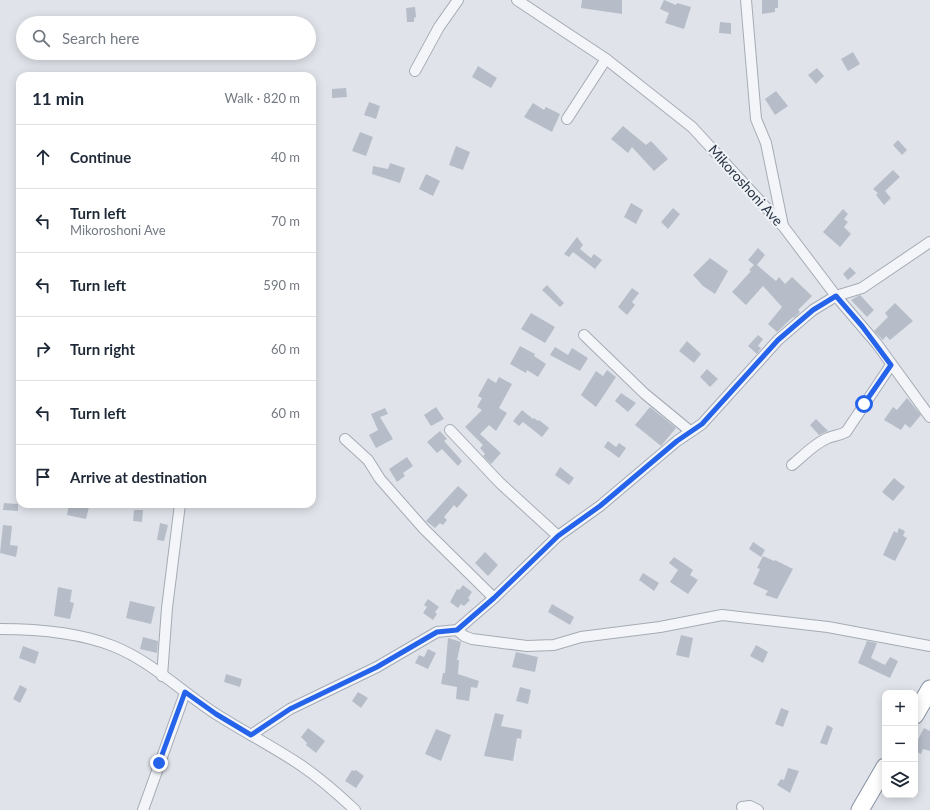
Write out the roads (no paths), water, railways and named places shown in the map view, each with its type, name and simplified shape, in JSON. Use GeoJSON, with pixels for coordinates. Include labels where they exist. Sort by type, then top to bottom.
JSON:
{"type":"FeatureCollection","features":[{"type":"Feature","properties":{"kind":"highway"},"geometry":{"type":"LineString","coordinates":[[918,710],[930,689]]}},
{"type":"Feature","properties":{"kind":"highway"},"geometry":{"type":"LineString","coordinates":[[860,810],[882,772]]}},
{"type":"Feature","properties":{"kind":"street"},"geometry":{"type":"LineString","coordinates":[[415,71],[439,27],[458,0]]}},
{"type":"Feature","properties":{"kind":"street","name":"Mikoroshoni Ave"},"geometry":{"type":"LineString","coordinates":[[517,0],[606,59],[692,127],[783,226],[836,296],[867,332],[930,417]]}},
{"type":"Feature","properties":{"kind":"street"},"geometry":{"type":"LineString","coordinates":[[746,0],[756,119],[766,143],[783,226]]}},
{"type":"Feature","properties":{"kind":"street"},"geometry":{"type":"LineString","coordinates":[[567,119],[606,59]]}},
{"type":"Feature","properties":{"kind":"street"},"geometry":{"type":"LineString","coordinates":[[251,735],[290,709],[377,667],[437,632],[457,630],[494,598],[558,536],[600,506],[690,431],[702,424],[778,340],[813,310],[836,296],[862,288],[930,242]]}},
{"type":"Feature","properties":{"kind":"street"},"geometry":{"type":"LineString","coordinates":[[584,335],[645,394],[690,431]]}},
{"type":"Feature","properties":{"kind":"street"},"geometry":{"type":"LineString","coordinates":[[792,465],[820,443],[846,432],[891,365]]}},
{"type":"Feature","properties":{"kind":"street"},"geometry":{"type":"LineString","coordinates":[[450,430],[500,483],[558,536]]}},
{"type":"Feature","properties":{"kind":"street"},"geometry":{"type":"LineString","coordinates":[[344,439],[368,460],[380,479],[424,529],[494,598]]}},
{"type":"Feature","properties":{"kind":"street"},"geometry":{"type":"LineString","coordinates":[[162,676],[166,608],[179,508]]}},
{"type":"Feature","properties":{"kind":"street"},"geometry":{"type":"LineString","coordinates":[[457,630],[464,636],[472,639],[527,646],[554,645],[581,637],[672,625],[709,617],[729,615],[828,627],[930,646]]}},
{"type":"Feature","properties":{"kind":"street"},"geometry":{"type":"LineString","coordinates":[[0,629],[19,629],[90,638],[114,646],[162,676],[216,714],[301,765],[333,790],[355,810]]}},
{"type":"Feature","properties":{"kind":"street"},"geometry":{"type":"LineString","coordinates":[[143,810],[185,692]]}},
{"type":"Feature","properties":{"kind":"street"},"geometry":{"type":"LineString","coordinates":[[742,807],[750,806],[758,810]]}}]}
